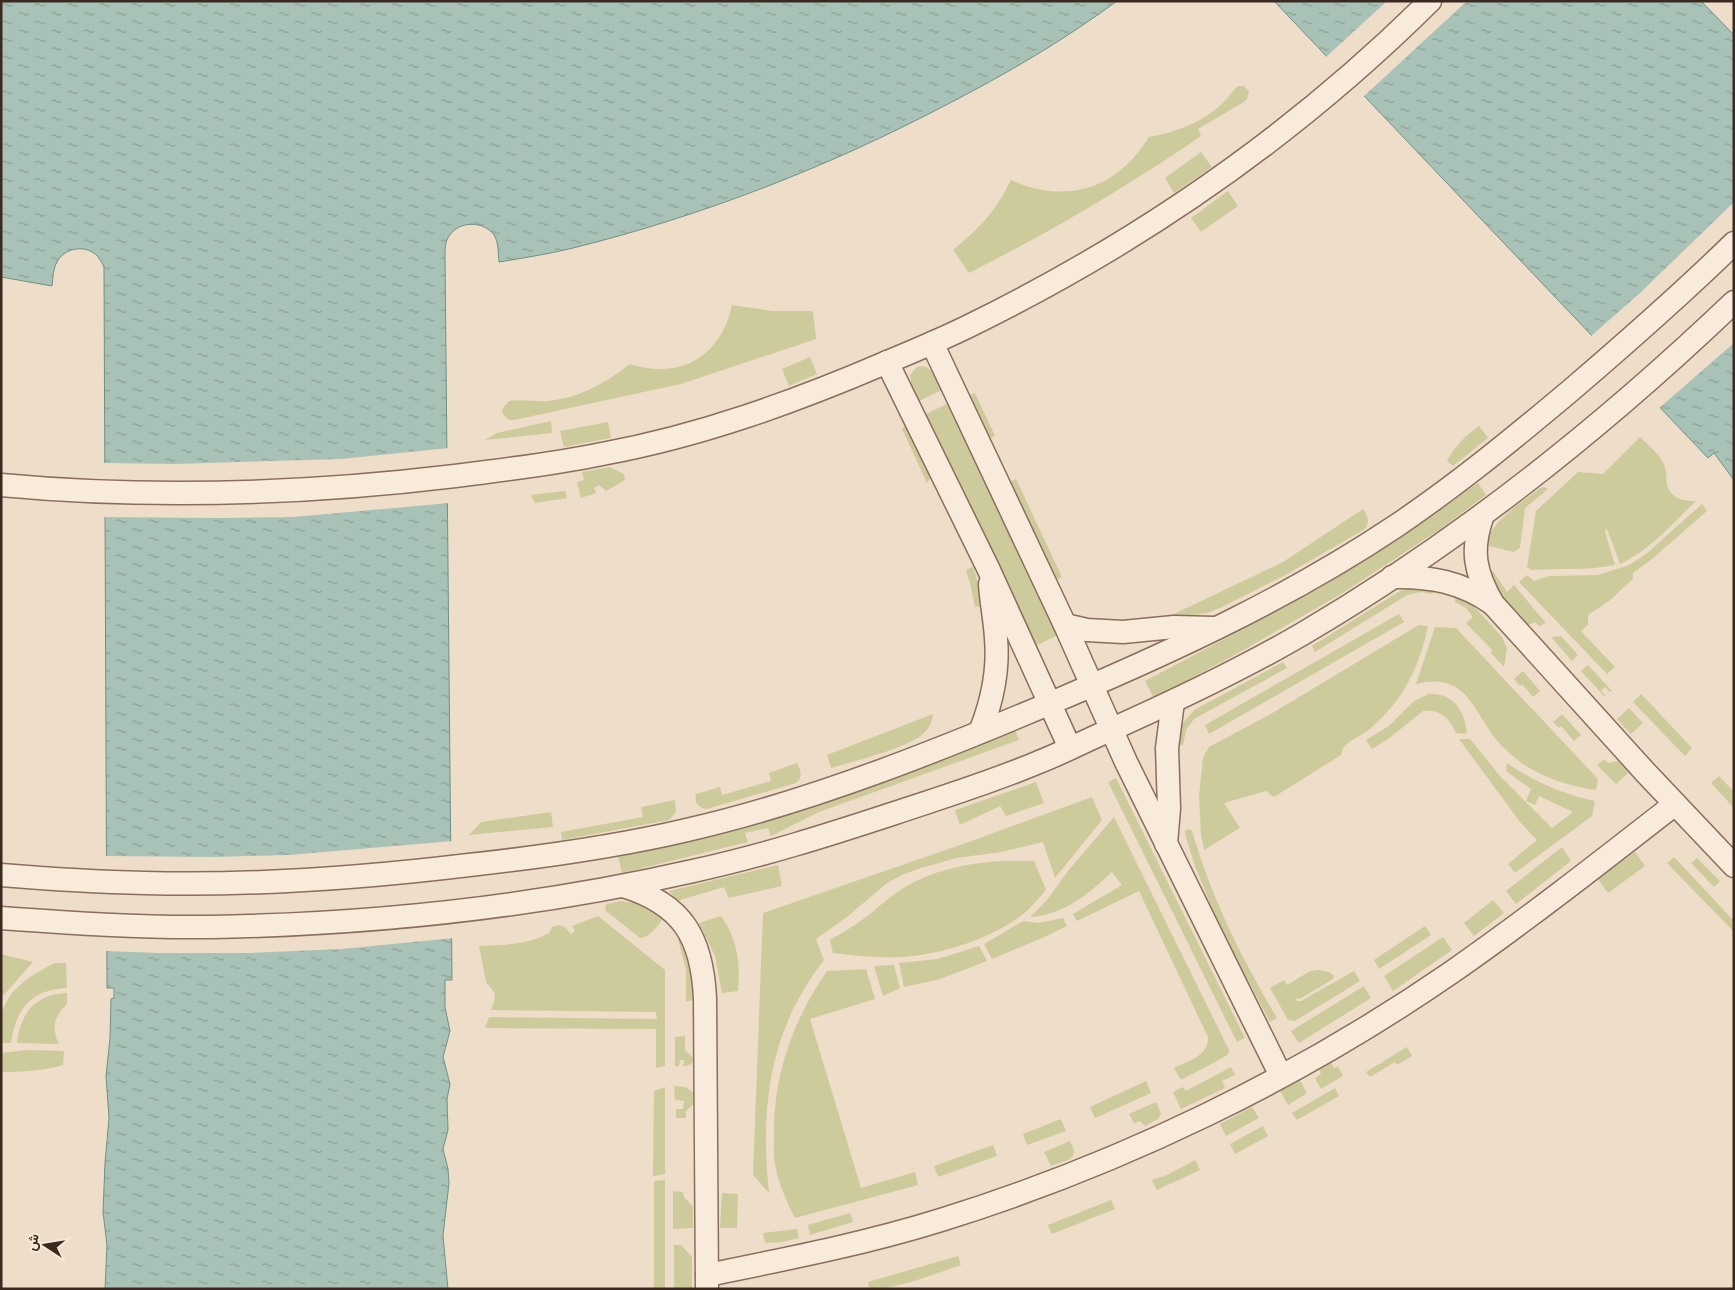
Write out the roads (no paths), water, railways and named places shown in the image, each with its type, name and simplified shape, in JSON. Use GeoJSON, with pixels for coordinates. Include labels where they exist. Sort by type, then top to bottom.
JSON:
{"type":"FeatureCollection","features":[{"type":"Feature","properties":{"kind":"street"},"geometry":{"type":"LineString","coordinates":[[1,486],[165,492],[288,490],[375,484],[480,473],[604,454],[690,433],[794,400],[836,384],[970,326],[1120,244],[1208,186],[1308,111],[1384,45],[1430,1]]}},
{"type":"Feature","properties":{"kind":"street"},"geometry":{"type":"LineString","coordinates":[[2,876],[143,883],[246,883],[350,878],[481,864],[660,836],[716,823],[824,790],[980,732],[1092,686],[1217,628],[1307,581],[1394,527],[1513,440],[1660,314],[1734,243]]}},
{"type":"Feature","properties":{"kind":"street"},"geometry":{"type":"LineString","coordinates":[[1,918],[148,927],[228,927],[386,918],[484,908],[623,886],[697,870],[814,840],[924,804],[1018,770],[1111,730],[1174,702],[1278,648],[1392,577],[1483,515],[1601,423],[1734,302]]}},
{"type":"Feature","properties":{"kind":"street"},"geometry":{"type":"LineString","coordinates":[[932,343],[1065,625],[1111,730],[1281,1076]]}},
{"type":"Feature","properties":{"kind":"street"},"geometry":{"type":"LineString","coordinates":[[887,362],[988,568],[1070,748]]}},
{"type":"Feature","properties":{"kind":"street"},"geometry":{"type":"LineString","coordinates":[[1483,515],[1475,542],[1474,555],[1483,586],[1493,604],[1734,866]]}},
{"type":"Feature","properties":{"kind":"street"},"geometry":{"type":"LineString","coordinates":[[980,732],[991,701],[996,667],[996,636],[988,568]]}},
{"type":"Feature","properties":{"kind":"street"},"geometry":{"type":"LineString","coordinates":[[1392,577],[1420,577],[1447,581],[1471,591],[1493,604]]}},
{"type":"Feature","properties":{"kind":"street"},"geometry":{"type":"LineString","coordinates":[[1065,625],[1087,630],[1123,632],[1174,627],[1217,628]]}},
{"type":"Feature","properties":{"kind":"street"},"geometry":{"type":"LineString","coordinates":[[1166,844],[1170,808],[1167,748],[1174,702]]}},
{"type":"Feature","properties":{"kind":"street"},"geometry":{"type":"LineString","coordinates":[[623,886],[649,895],[672,911],[689,932],[701,957],[704,971],[706,998],[707,1282],[845,1247],[992,1203],[1082,1170],[1187,1124],[1281,1076],[1367,1026],[1450,973],[1675,804]]}},
{"type":"Feature","properties":{"kind":"water"},"geometry":{"type":"Polygon","coordinates":[[[1,1],[1117,1],[1076,30],[1034,56],[901,128],[810,169],[717,205],[669,221],[573,248],[499,262],[496,238],[484,227],[471,224],[465,225],[453,231],[448,238],[445,255],[452,980],[445,980],[445,1007],[450,1031],[443,1057],[450,1084],[447,1099],[448,1130],[443,1149],[449,1183],[443,1236],[448,1289],[105,1289],[107,1245],[103,1212],[109,1118],[106,1076],[110,1038],[111,999],[114,998],[114,988],[107,988],[104,267],[94,253],[77,249],[63,254],[57,262],[52,286],[1,277],[1,1]]]}},
{"type":"Feature","properties":{"kind":"water"},"geometry":{"type":"Polygon","coordinates":[[[1274,1],[1701,1],[1734,35],[1734,480],[1714,453],[1708,458],[1274,1]]]}}]}
